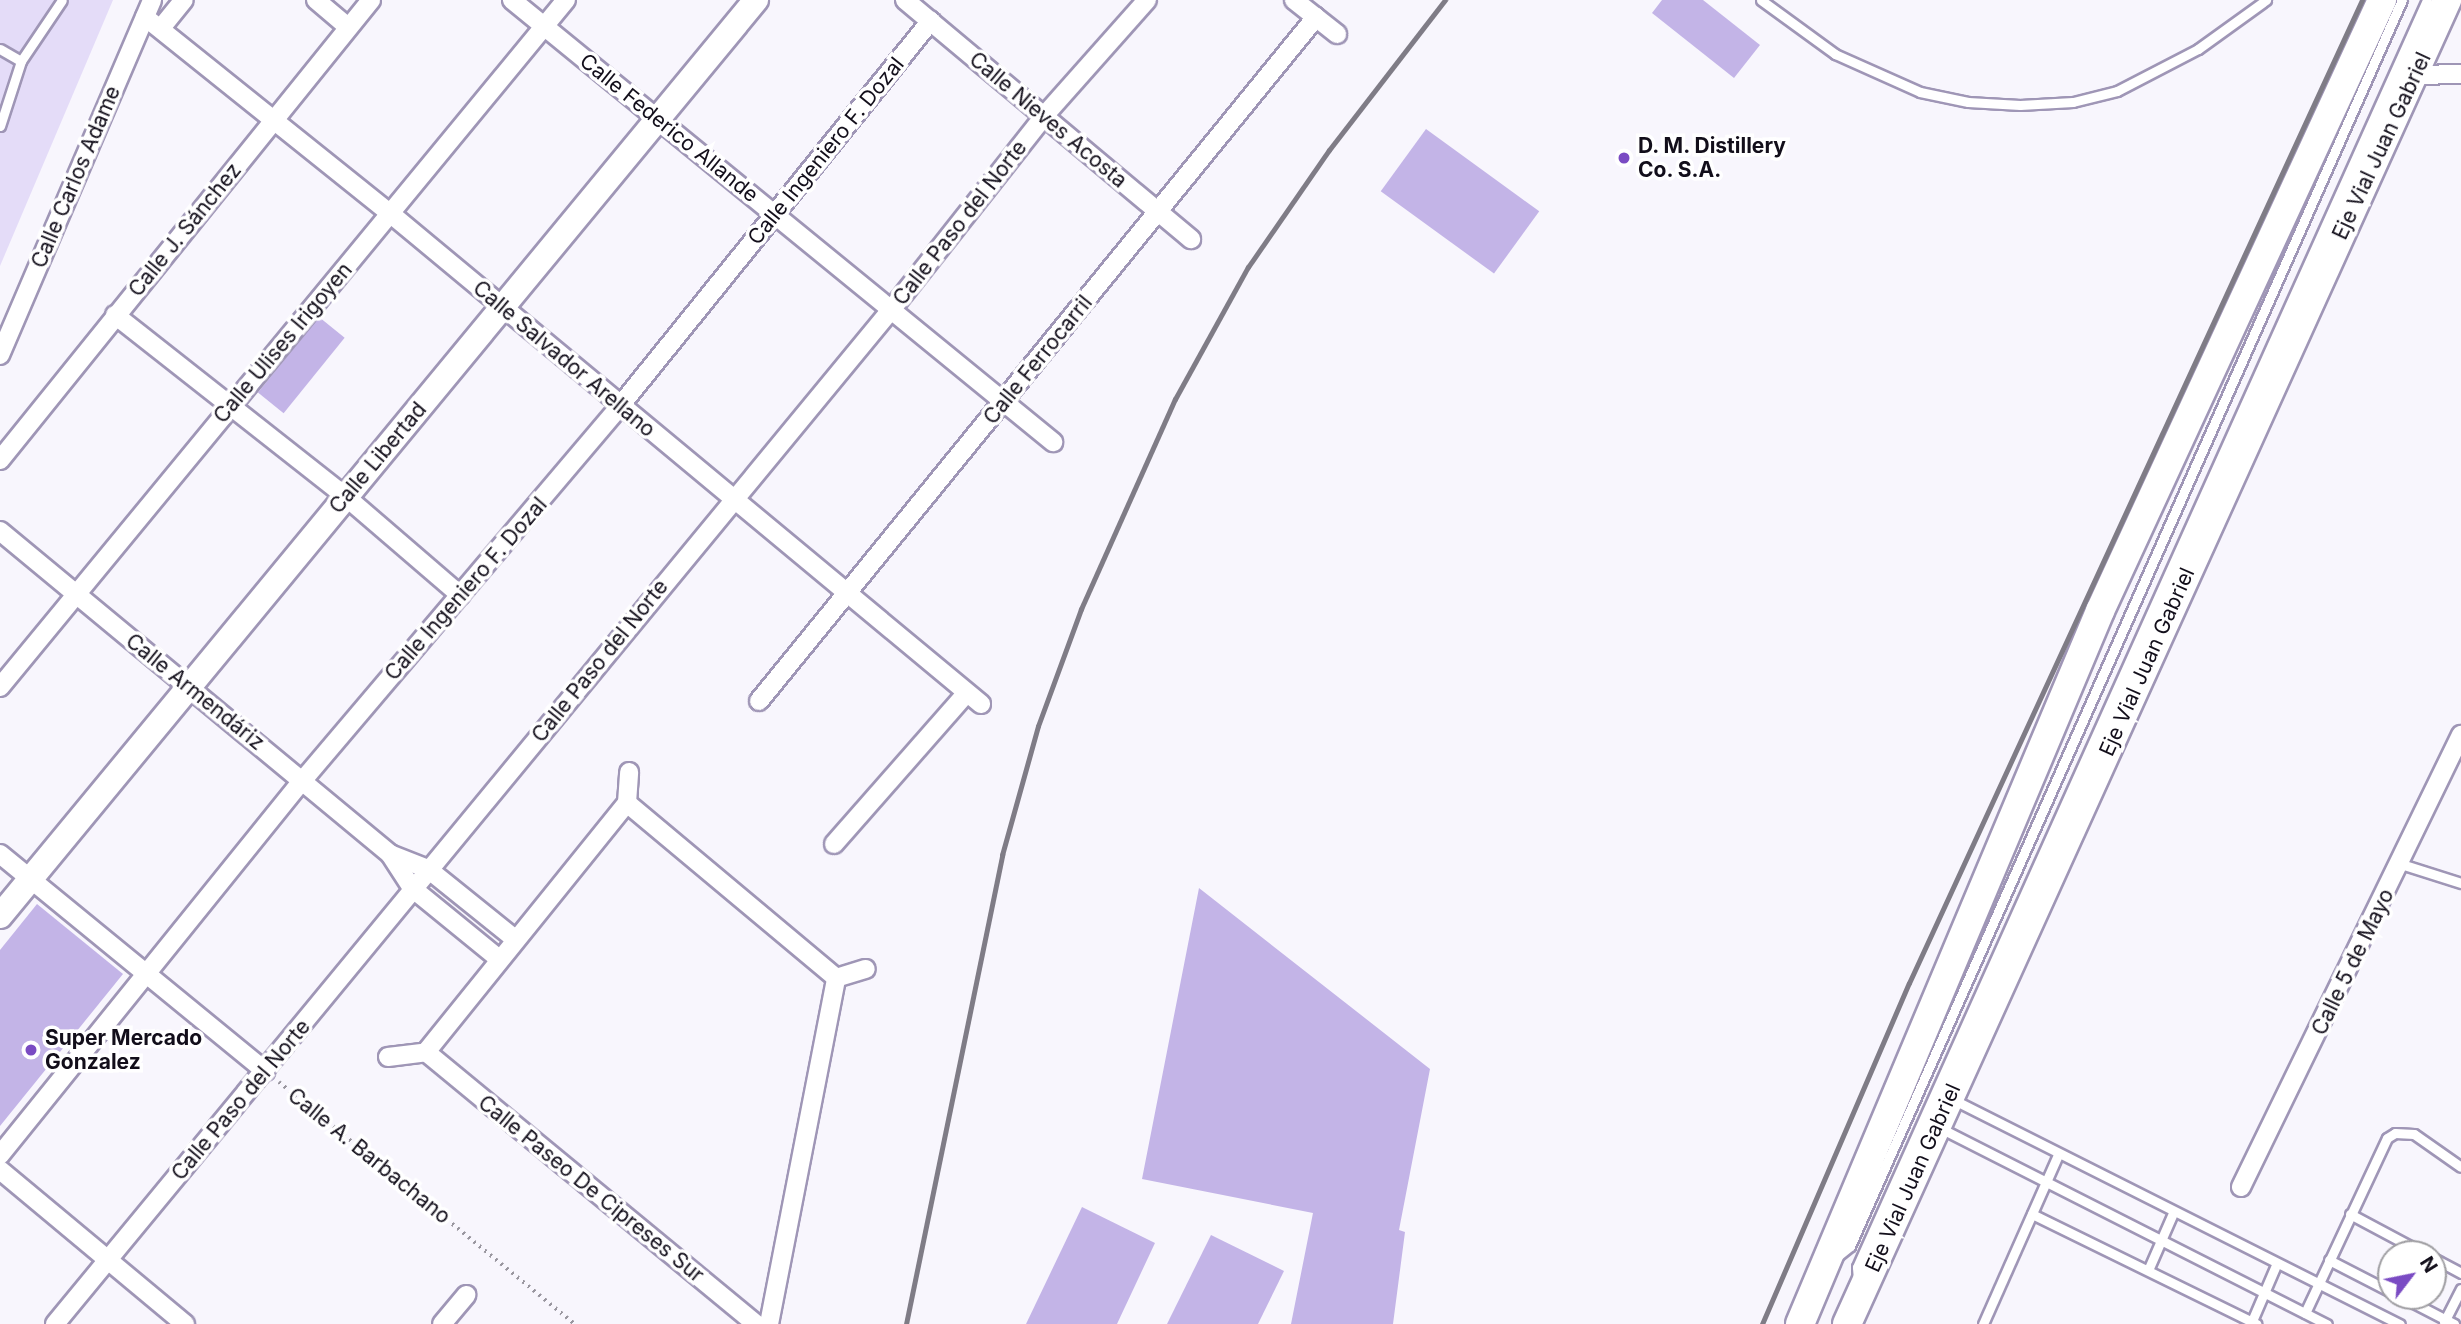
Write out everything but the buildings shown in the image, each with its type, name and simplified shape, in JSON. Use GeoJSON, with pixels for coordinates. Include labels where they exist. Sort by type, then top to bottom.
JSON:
{"type":"FeatureCollection","features":[{"type":"Feature","properties":{"kind":"main road"},"geometry":{"type":"LineString","coordinates":[[1800,1324],[2100,611],[2382,0]]}},
{"type":"Feature","properties":{"kind":"main road","name":"Eje Vial Juan Gabriel"},"geometry":{"type":"LineString","coordinates":[[1847,1324],[2447,0]]}},
{"type":"Feature","properties":{"kind":"street"},"geometry":{"type":"LineString","coordinates":[[161,27],[184,0]]}},
{"type":"Feature","properties":{"kind":"street"},"geometry":{"type":"LineString","coordinates":[[316,0],[348,27]]}},
{"type":"Feature","properties":{"kind":"street","name":"Calle J. Sánchez"},"geometry":{"type":"LineString","coordinates":[[0,460],[371,0]]}},
{"type":"Feature","properties":{"kind":"street","name":"Calle Federico Allande"},"geometry":{"type":"LineString","coordinates":[[512,0],[1053,442]]}},
{"type":"Feature","properties":{"kind":"street","name":"Calle Ulises Irigoyen"},"geometry":{"type":"LineString","coordinates":[[0,687],[566,0]]}},
{"type":"Feature","properties":{"kind":"street","name":"Calle Libertad"},"geometry":{"type":"LineString","coordinates":[[0,916],[756,0]]}},
{"type":"Feature","properties":{"kind":"street","name":"Calle Nieves Acosta"},"geometry":{"type":"LineString","coordinates":[[905,0],[1191,239]]}},
{"type":"Feature","properties":{"kind":"street","name":"Calle Paso del Norte"},"geometry":{"type":"LineString","coordinates":[[55,1324],[891,310],[1044,116],[1147,0]]}},
{"type":"Feature","properties":{"kind":"street"},"geometry":{"type":"LineString","coordinates":[[1294,0],[1337,34]]}},
{"type":"Feature","properties":{"kind":"street","name":"Calle Salvador Arellano"},"geometry":{"type":"LineString","coordinates":[[149,8],[161,27],[391,214],[965,694],[981,704]]}},
{"type":"Feature","properties":{"kind":"street","name":"Calle Carlos Adame"},"geometry":{"type":"LineString","coordinates":[[0,355],[149,8]]}},
{"type":"Feature","properties":{"kind":"street","name":"Calle Ferrocarril"},"geometry":{"type":"LineString","coordinates":[[759,701],[1316,17]]}},
{"type":"Feature","properties":{"kind":"street","name":"Calle Ingeniero F. Dozal"},"geometry":{"type":"LineString","coordinates":[[0,1155],[303,780],[620,406],[931,22]]}},
{"type":"Feature","properties":{"kind":"street"},"geometry":{"type":"LineString","coordinates":[[2415,75],[2461,74]]}},
{"type":"Feature","properties":{"kind":"street"},"geometry":{"type":"LineString","coordinates":[[115,315],[345,496],[460,595]]}},
{"type":"Feature","properties":{"kind":"street","name":"Calle Armendáriz"},"geometry":{"type":"LineString","coordinates":[[0,531],[390,854],[412,888],[499,959]]}},
{"type":"Feature","properties":{"kind":"street"},"geometry":{"type":"LineString","coordinates":[[834,844],[965,694]]}},
{"type":"Feature","properties":{"kind":"street","name":"Calle 5 de Mayo"},"geometry":{"type":"LineString","coordinates":[[2241,1187],[2401,864],[2461,735]]}},
{"type":"Feature","properties":{"kind":"street"},"geometry":{"type":"LineString","coordinates":[[388,1057],[426,1052],[514,939],[628,803],[629,772]]}},
{"type":"Feature","properties":{"kind":"street"},"geometry":{"type":"LineString","coordinates":[[628,803],[836,978]]}},
{"type":"Feature","properties":{"kind":"street"},"geometry":{"type":"LineString","coordinates":[[0,854],[265,1071]]}},
{"type":"Feature","properties":{"kind":"street","name":"Calle Armendáriz"},"geometry":{"type":"LineString","coordinates":[[390,854],[428,869],[514,939]]}},
{"type":"Feature","properties":{"kind":"street"},"geometry":{"type":"LineString","coordinates":[[836,978],[866,970]]}},
{"type":"Feature","properties":{"kind":"street"},"geometry":{"type":"LineString","coordinates":[[769,1324],[836,978]]}},
{"type":"Feature","properties":{"kind":"street","name":"Calle Paseo De Cipreses Sur"},"geometry":{"type":"LineString","coordinates":[[426,1052],[756,1324]]}},
{"type":"Feature","properties":{"kind":"street"},"geometry":{"type":"LineString","coordinates":[[0,1170],[186,1324]]}},
{"type":"Feature","properties":{"kind":"street"},"geometry":{"type":"LineString","coordinates":[[442,1324],[466,1294]]}},
{"type":"Feature","properties":{"kind":"lane"},"geometry":{"type":"LineString","coordinates":[[0,126],[21,61],[62,0]]}},
{"type":"Feature","properties":{"kind":"lane"},"geometry":{"type":"LineString","coordinates":[[1761,0],[1835,54],[1920,92],[1968,102],[2020,105],[2073,102],[2118,91],[2198,49],[2266,0]]}},
{"type":"Feature","properties":{"kind":"lane"},"geometry":{"type":"LineString","coordinates":[[1821,1272],[1850,1245],[2402,0]]}},
{"type":"Feature","properties":{"kind":"lane"},"geometry":{"type":"LineString","coordinates":[[1859,1298],[1857,1267],[2427,0]]}},
{"type":"Feature","properties":{"kind":"lane"},"geometry":{"type":"LineString","coordinates":[[0,49],[21,61]]}},
{"type":"Feature","properties":{"kind":"lane"},"geometry":{"type":"LineString","coordinates":[[2401,864],[2461,883]]}},
{"type":"Feature","properties":{"kind":"lane"},"geometry":{"type":"LineString","coordinates":[[1950,1097],[2276,1265],[2400,1324]]}},
{"type":"Feature","properties":{"kind":"lane"},"geometry":{"type":"LineString","coordinates":[[1937,1126],[2327,1324]]}},
{"type":"Feature","properties":{"kind":"lane"},"geometry":{"type":"LineString","coordinates":[[2305,1313],[2377,1154],[2395,1133],[2414,1134],[2461,1167]]}},
{"type":"Feature","properties":{"kind":"lane"},"geometry":{"type":"LineString","coordinates":[[1983,1324],[2058,1155]]}},
{"type":"Feature","properties":{"kind":"lane"},"geometry":{"type":"LineString","coordinates":[[2148,1268],[2173,1213]]}},
{"type":"Feature","properties":{"kind":"lane"},"geometry":{"type":"LineString","coordinates":[[2032,1214],[2148,1268],[2255,1323],[2276,1265]]}},
{"type":"Feature","properties":{"kind":"lane"},"geometry":{"type":"LineString","coordinates":[[2350,1214],[2399,1240]]}},
{"type":"Feature","properties":{"kind":"lane"},"geometry":{"type":"LineString","coordinates":[[2329,1260],[2377,1285]]}},
{"type":"Feature","properties":{"kind":"lane"},"geometry":{"type":"LineString","coordinates":[[2425,1310],[2448,1323],[2461,1289]]}},
{"type":"Feature","properties":{"kind":"path","name":"Calle A. Barbachano"},"geometry":{"type":"LineString","coordinates":[[265,1071],[575,1324]]}},
{"type":"Feature","properties":{"kind":"shaded area"},"geometry":{"type":"Polygon","coordinates":[[[0,0],[113,0],[0,266],[0,0]]]}},
{"type":"Feature","properties":{"kind":"railway"},"geometry":{"type":"LineString","coordinates":[[906,1324],[1002,855],[1038,726],[1081,609],[1175,399],[1248,267],[1329,150],[1445,0]]}},
{"type":"Feature","properties":{"kind":"railway"},"geometry":{"type":"LineString","coordinates":[[1762,1324],[1909,983],[2362,0]]}},
{"type":"Feature","properties":{"kind":"place","name":"D. M. Distillery Co. S.A."},"geometry":{"type":"Point","coordinates":[1624,158]}},
{"type":"Feature","properties":{"kind":"place","name":"Super Mercado Gonzalez"},"geometry":{"type":"Point","coordinates":[31,1050]}}]}
